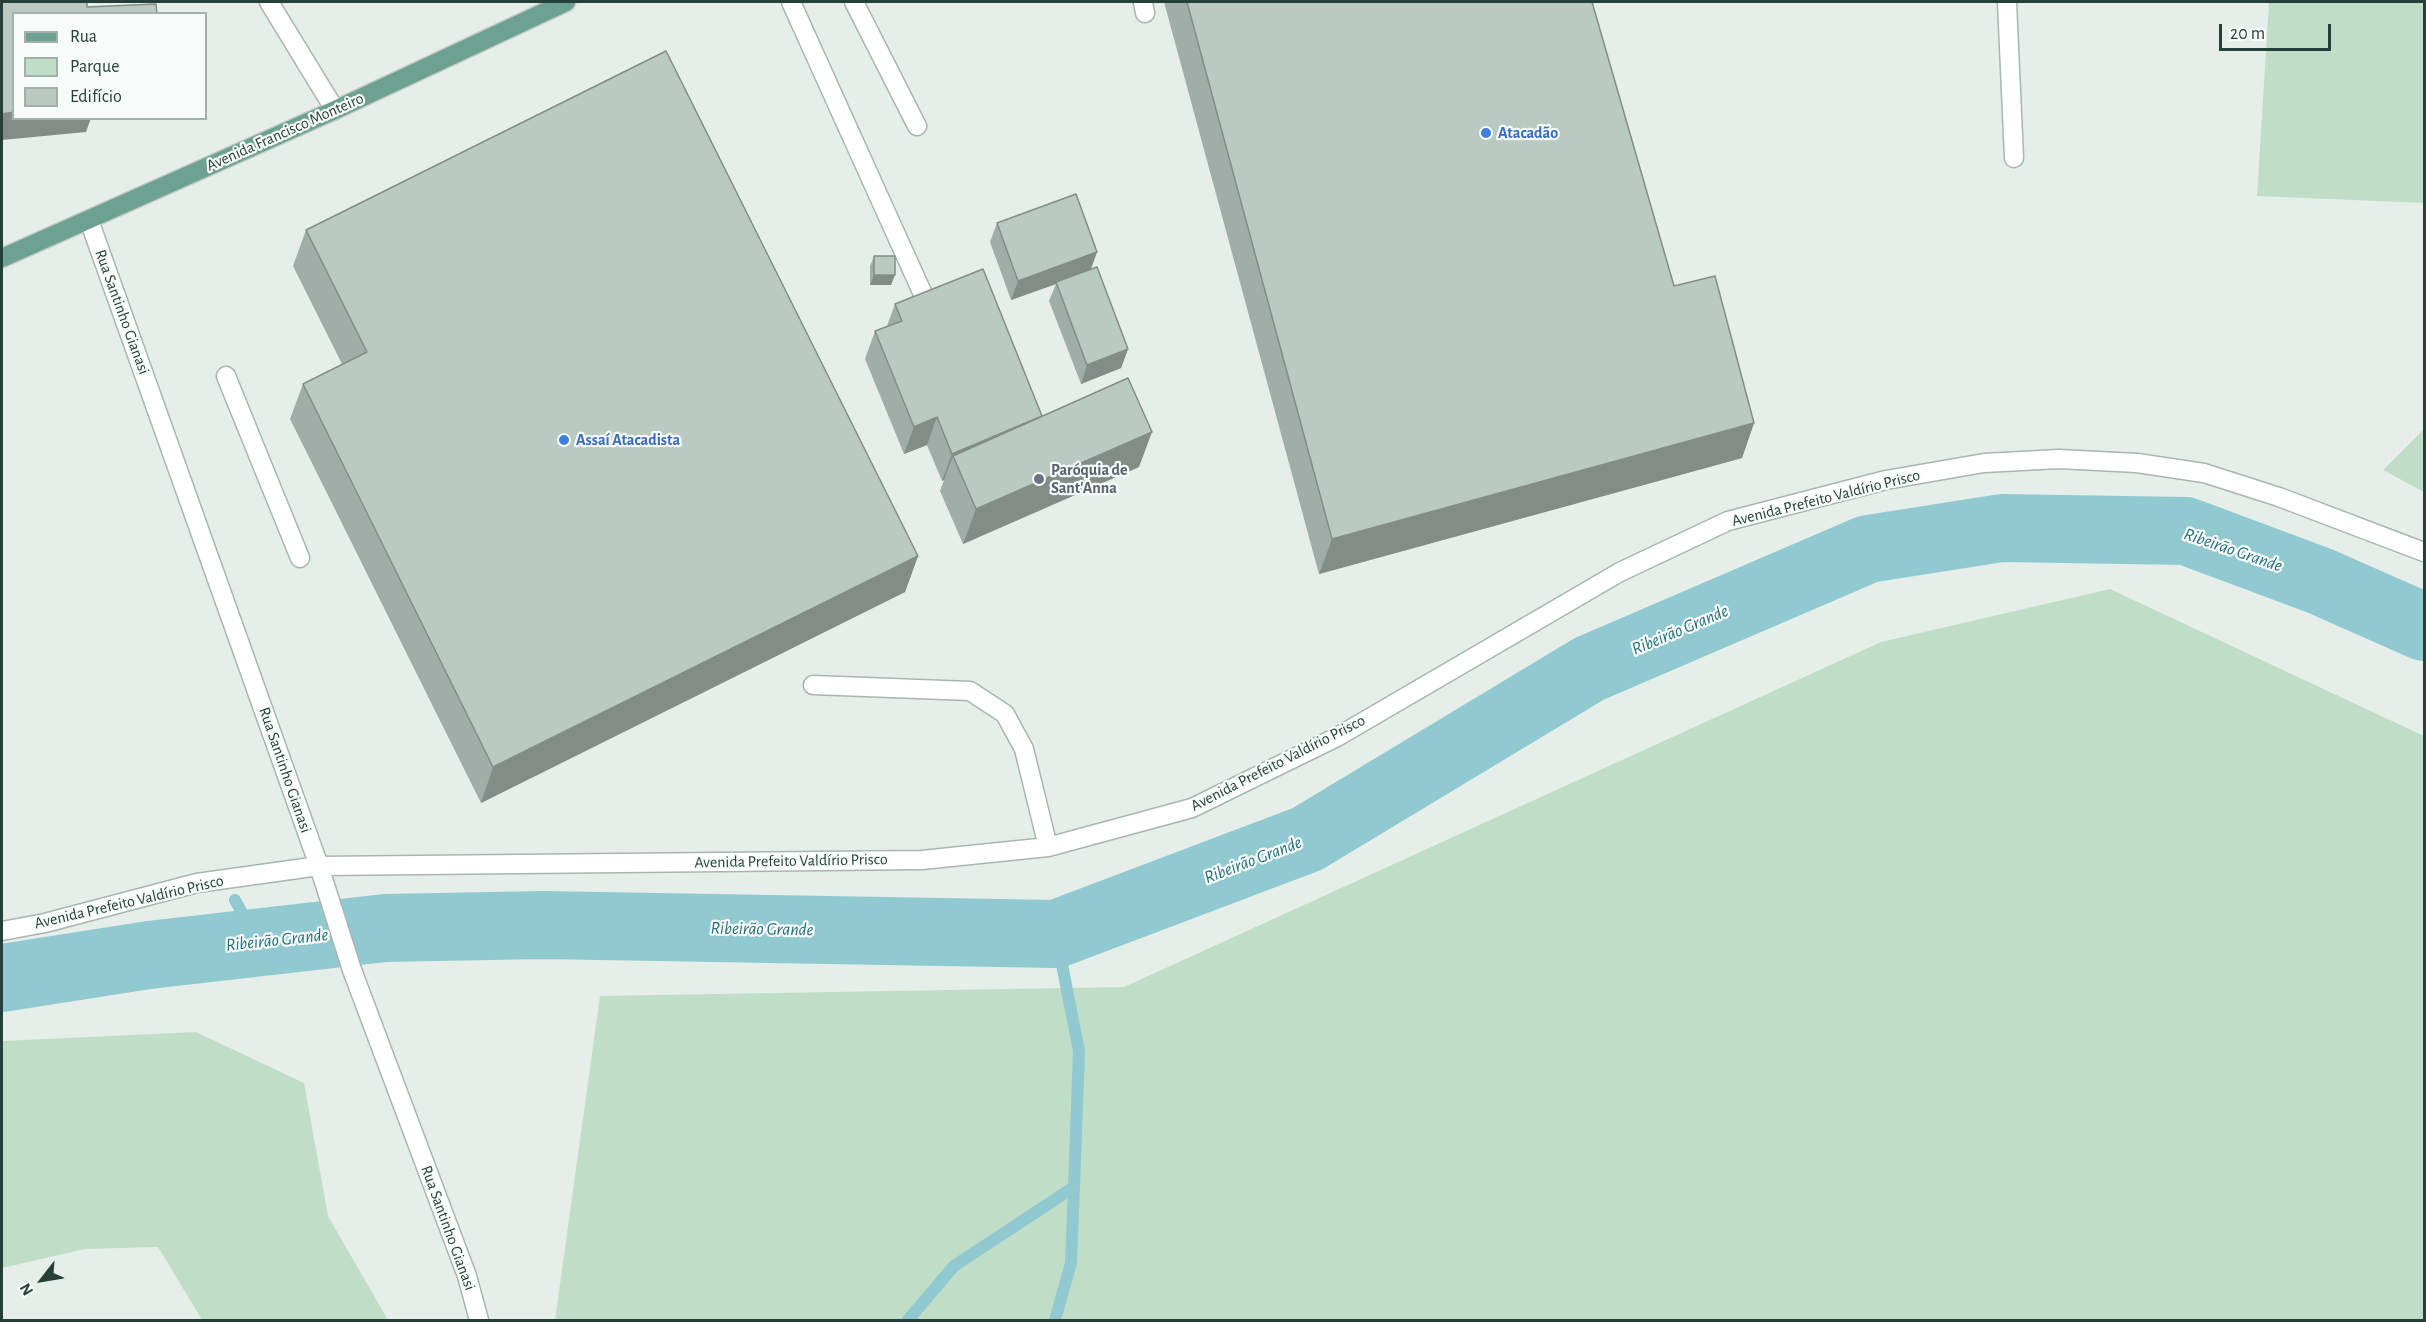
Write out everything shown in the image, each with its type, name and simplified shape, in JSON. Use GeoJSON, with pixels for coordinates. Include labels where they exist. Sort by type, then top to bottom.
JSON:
{"type":"FeatureCollection","features":[{"type":"Feature","properties":{"kind":"main road","name":"Avenida Francisco Monteiro"},"geometry":{"type":"LineString","coordinates":[[2,258],[335,110],[566,2]]}},
{"type":"Feature","properties":{"kind":"street"},"geometry":{"type":"LineString","coordinates":[[269,2],[335,110]]}},
{"type":"Feature","properties":{"kind":"street"},"geometry":{"type":"LineString","coordinates":[[791,2],[922,292]]}},
{"type":"Feature","properties":{"kind":"street"},"geometry":{"type":"LineString","coordinates":[[854,2],[917,126]]}},
{"type":"Feature","properties":{"kind":"street"},"geometry":{"type":"LineString","coordinates":[[2007,2],[2014,158]]}},
{"type":"Feature","properties":{"kind":"street","name":"Rua Santinho Gianasi"},"geometry":{"type":"LineString","coordinates":[[89,220],[319,866],[352,970],[467,1276],[479,1320]]}},
{"type":"Feature","properties":{"kind":"street"},"geometry":{"type":"LineString","coordinates":[[226,376],[300,558]]}},
{"type":"Feature","properties":{"kind":"street","name":"Avenida Prefeito Valdírio Prisco"},"geometry":{"type":"LineString","coordinates":[[2,931],[45,923],[197,883],[319,866],[922,860],[1048,847],[1203,802],[1336,737],[1620,572],[1728,521],[1886,480],[1984,464],[2059,459],[2137,463],[2204,473],[2279,497],[2424,552]]}},
{"type":"Feature","properties":{"kind":"street"},"geometry":{"type":"LineString","coordinates":[[813,685],[969,691],[1005,714],[1024,749],[1048,847]]}},
{"type":"Feature","properties":{"kind":"green space"},"geometry":{"type":"Polygon","coordinates":[[[2269,2],[2424,2],[2424,203],[2257,196],[2269,2]]]}},
{"type":"Feature","properties":{"kind":"green space"},"geometry":{"type":"Polygon","coordinates":[[[2424,429],[2424,492],[2383,470],[2424,429]]]}},
{"type":"Feature","properties":{"kind":"green space"},"geometry":{"type":"Polygon","coordinates":[[[2110,589],[2424,736],[2424,1320],[555,1320],[600,996],[1124,987],[1881,642],[2110,589]]]}},
{"type":"Feature","properties":{"kind":"green space"},"geometry":{"type":"Polygon","coordinates":[[[196,1032],[304,1083],[328,1216],[388,1320],[202,1320],[158,1247],[85,1249],[2,1268],[2,1041],[196,1032]]]}},
{"type":"Feature","properties":{"kind":"building"},"geometry":{"type":"Polygon","coordinates":[[[2,2],[87,2],[87,7],[156,4],[157,12],[12,12],[12,112],[2,114],[2,2]]]}},
{"type":"Feature","properties":{"kind":"building"},"geometry":{"type":"Polygon","coordinates":[[[1187,2],[1592,2],[1674,286],[1715,276],[1754,423],[1332,539],[1187,2]]]}},
{"type":"Feature","properties":{"kind":"building","name":"Assaí Atacadista"},"geometry":{"type":"Polygon","coordinates":[[[666,51],[918,556],[493,767],[303,384],[367,352],[306,230],[666,51]]]}},
{"type":"Feature","properties":{"kind":"building"},"geometry":{"type":"Polygon","coordinates":[[[1076,194],[1097,252],[1018,281],[997,223],[1076,194]]]}},
{"type":"Feature","properties":{"kind":"building"},"geometry":{"type":"Polygon","coordinates":[[[874,256],[895,256],[895,275],[874,275],[874,256]]]}},
{"type":"Feature","properties":{"kind":"building"},"geometry":{"type":"Polygon","coordinates":[[[1097,267],[1128,349],[1087,365],[1056,282],[1097,267]]]}},
{"type":"Feature","properties":{"kind":"building"},"geometry":{"type":"Polygon","coordinates":[[[983,269],[1042,416],[952,454],[937,417],[914,427],[875,331],[902,321],[895,304],[983,269]]]}},
{"type":"Feature","properties":{"kind":"building"},"geometry":{"type":"Polygon","coordinates":[[[1128,378],[1152,432],[976,509],[953,456],[1128,378]]]}},
{"type":"Feature","properties":{"kind":"waterway","name":"Ribeirão Grande"},"geometry":{"type":"LineString","coordinates":[[2,978],[149,955],[385,928],[543,925],[1056,934],[1307,839],[1589,669],[1868,549],[2002,528],[2186,531],[2320,581],[2424,627]]}},
{"type":"Feature","properties":{"kind":"waterway"},"geometry":{"type":"LineString","coordinates":[[235,900],[259,944]]}},
{"type":"Feature","properties":{"kind":"waterway"},"geometry":{"type":"LineString","coordinates":[[908,1320],[954,1266],[1074,1187],[1079,1051],[1056,934]]}},
{"type":"Feature","properties":{"kind":"waterway"},"geometry":{"type":"LineString","coordinates":[[1055,1320],[1071,1263],[1074,1187]]}},
{"type":"Feature","properties":{"kind":"place","name":"Atacadão"},"geometry":{"type":"Point","coordinates":[1486,133]}},
{"type":"Feature","properties":{"kind":"place","name":"Assaí Atacadista"},"geometry":{"type":"Point","coordinates":[564,440]}},
{"type":"Feature","properties":{"kind":"place","name":"Paróquia de Sant'Anna"},"geometry":{"type":"Point","coordinates":[1039,479]}}]}
